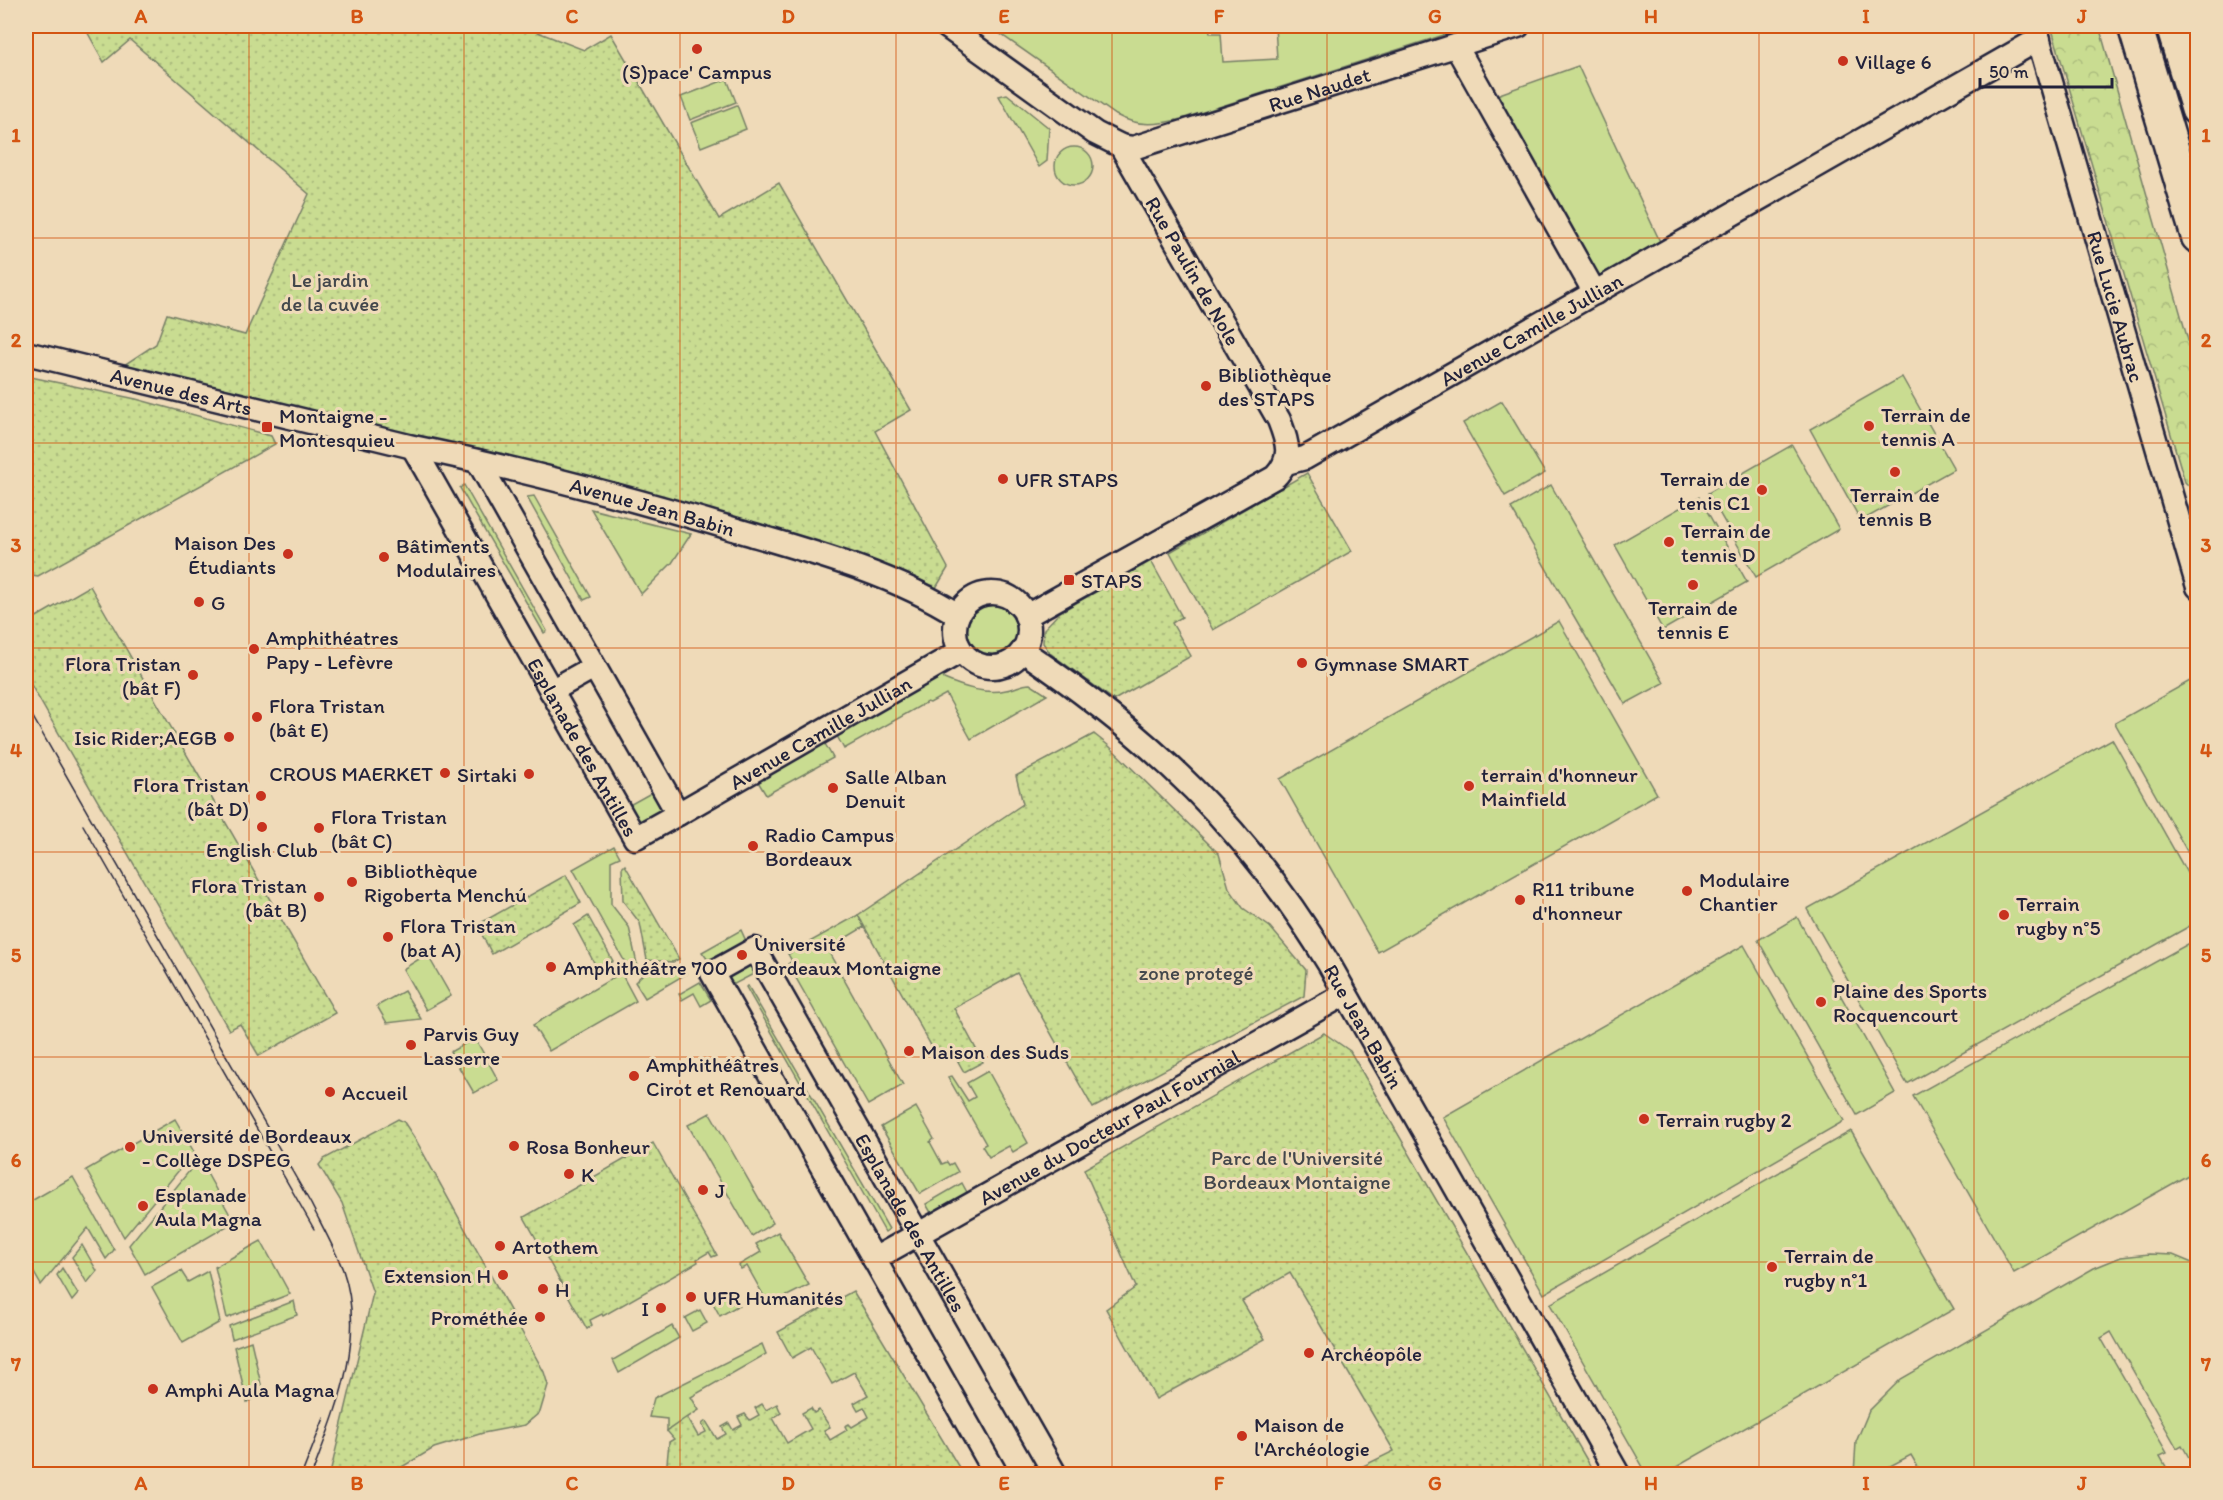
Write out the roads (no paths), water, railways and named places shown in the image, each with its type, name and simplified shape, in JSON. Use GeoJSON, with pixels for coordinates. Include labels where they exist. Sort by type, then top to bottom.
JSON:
{"type":"FeatureCollection","features":[{"type":"Feature","properties":{"kind":"highway"},"geometry":{"type":"LineString","coordinates":[[2135,26],[2198,236]]}},
{"type":"Feature","properties":{"kind":"highway"},"geometry":{"type":"LineString","coordinates":[[2173,26],[2198,109]]}},
{"type":"Feature","properties":{"kind":"street"},"geometry":{"type":"LineString","coordinates":[[946,26],[1095,133],[1120,146]]}},
{"type":"Feature","properties":{"kind":"street","name":"Rue Naudet"},"geometry":{"type":"LineString","coordinates":[[1120,146],[1144,147],[1518,26]]}},
{"type":"Feature","properties":{"kind":"street","name":"Avenue Camille Jullian"},"geometry":{"type":"LineString","coordinates":[[1026,616],[1275,477],[1286,463],[1305,459],[1595,292],[2037,32]]}},
{"type":"Feature","properties":{"kind":"street","name":"Rue Lucie Aubrac"},"geometry":{"type":"LineString","coordinates":[[2037,32],[2198,586]]}},
{"type":"Feature","properties":{"kind":"street"},"geometry":{"type":"LineString","coordinates":[[1456,45],[1595,292]]}},
{"type":"Feature","properties":{"kind":"street","name":"Rue Paulin de Nole"},"geometry":{"type":"LineString","coordinates":[[1120,146],[1279,420],[1289,452],[1286,463]]}},
{"type":"Feature","properties":{"kind":"street","name":"Avenue des Arts"},"geometry":{"type":"LineString","coordinates":[[26,353],[337,429]]}},
{"type":"Feature","properties":{"kind":"street","name":"Avenue Jean Babin"},"geometry":{"type":"LineString","coordinates":[[337,429],[478,461],[710,521],[829,557],[933,599],[958,615]]}},
{"type":"Feature","properties":{"kind":"street","name":"Esplanade des Antilles"},"geometry":{"type":"LineString","coordinates":[[413,447],[635,838],[678,814]]}},
{"type":"Feature","properties":{"kind":"street"},"geometry":{"type":"LineString","coordinates":[[478,461],[678,814]]}},
{"type":"Feature","properties":{"kind":"street"},"geometry":{"type":"LineString","coordinates":[[993,593],[1013,600],[1026,616],[1029,628],[1023,651],[1004,666],[992,668],[980,666],[961,651],[955,627],[958,615],[972,599],[993,593]]}},
{"type":"Feature","properties":{"kind":"street","name":"Avenue Camille Jullian"},"geometry":{"type":"LineString","coordinates":[[678,814],[961,651]]}},
{"type":"Feature","properties":{"kind":"street","name":"Rue Jean Babin"},"geometry":{"type":"LineString","coordinates":[[1023,651],[1110,714],[1173,766],[1237,834],[1294,908],[1618,1474]]}},
{"type":"Feature","properties":{"kind":"street"},"geometry":{"type":"LineString","coordinates":[[551,691],[594,667]]}},
{"type":"Feature","properties":{"kind":"street","name":"Esplanade des Antilles"},"geometry":{"type":"LineString","coordinates":[[874,1259],[712,973],[755,949],[1055,1474]]}},
{"type":"Feature","properties":{"kind":"street","name":"Avenue du Docteur Paul Fournial"},"geometry":{"type":"LineString","coordinates":[[874,1259],[1345,994]]}},
{"type":"Feature","properties":{"kind":"street"},"geometry":{"type":"LineString","coordinates":[[874,1259],[996,1474]]}},
{"type":"Feature","properties":{"kind":"tram line"},"geometry":{"type":"LineString","coordinates":[[26,705],[311,1204],[343,1270],[350,1296],[352,1322],[350,1348],[339,1400],[312,1474]]}},
{"type":"Feature","properties":{"kind":"tram line"},"geometry":{"type":"LineString","coordinates":[[83,825],[314,1229]]}},
{"type":"Feature","properties":{"kind":"tram line"},"geometry":{"type":"LineString","coordinates":[[302,1474],[324,1418]]}},
{"type":"Feature","properties":{"kind":"place","name":"(S)pace' Campus"},"geometry":{"type":"Point","coordinates":[697,49]}},
{"type":"Feature","properties":{"kind":"place","name":"Village 6"},"geometry":{"type":"Point","coordinates":[1843,61]}},
{"type":"Feature","properties":{"kind":"place","name":"Bibliothèque des STAPS"},"geometry":{"type":"Point","coordinates":[1206,386]}},
{"type":"Feature","properties":{"kind":"place","name":"Terrain de tennis A"},"geometry":{"type":"Point","coordinates":[1869,426]}},
{"type":"Feature","properties":{"kind":"place","name":"Montaigne - Montesquieu"},"geometry":{"type":"Point","coordinates":[267,427]}},
{"type":"Feature","properties":{"kind":"place","name":"Terrain de tennis B"},"geometry":{"type":"Point","coordinates":[1895,472]}},
{"type":"Feature","properties":{"kind":"place","name":"UFR STAPS"},"geometry":{"type":"Point","coordinates":[1003,479]}},
{"type":"Feature","properties":{"kind":"place","name":"Terrain de tenis C1"},"geometry":{"type":"Point","coordinates":[1762,490]}},
{"type":"Feature","properties":{"kind":"place","name":"Terrain de tennis D"},"geometry":{"type":"Point","coordinates":[1669,542]}},
{"type":"Feature","properties":{"kind":"place","name":"Maison Des Étudiants"},"geometry":{"type":"Point","coordinates":[288,554]}},
{"type":"Feature","properties":{"kind":"place","name":"Bâtiments Modulaires"},"geometry":{"type":"Point","coordinates":[384,557]}},
{"type":"Feature","properties":{"kind":"place","name":"STAPS"},"geometry":{"type":"Point","coordinates":[1069,580]}},
{"type":"Feature","properties":{"kind":"place","name":"Terrain de tennis E"},"geometry":{"type":"Point","coordinates":[1693,585]}},
{"type":"Feature","properties":{"kind":"place","name":"G"},"geometry":{"type":"Point","coordinates":[199,602]}},
{"type":"Feature","properties":{"kind":"place","name":"Amphithéatres Papy - Lefèvre"},"geometry":{"type":"Point","coordinates":[254,649]}},
{"type":"Feature","properties":{"kind":"place","name":"Gymnase SMART"},"geometry":{"type":"Point","coordinates":[1302,663]}},
{"type":"Feature","properties":{"kind":"place","name":"Flora Tristan (bât F)"},"geometry":{"type":"Point","coordinates":[193,675]}},
{"type":"Feature","properties":{"kind":"place","name":"Flora Tristan (bât E)"},"geometry":{"type":"Point","coordinates":[257,717]}},
{"type":"Feature","properties":{"kind":"place","name":"Isic Rider;AEGB"},"geometry":{"type":"Point","coordinates":[229,737]}},
{"type":"Feature","properties":{"kind":"place","name":"CROUS MAERKET"},"geometry":{"type":"Point","coordinates":[445,773]}},
{"type":"Feature","properties":{"kind":"place","name":"Sirtaki"},"geometry":{"type":"Point","coordinates":[529,774]}},
{"type":"Feature","properties":{"kind":"place","name":"terrain d'honneur Mainfield"},"geometry":{"type":"Point","coordinates":[1469,786]}},
{"type":"Feature","properties":{"kind":"place","name":"Salle Alban Denuit"},"geometry":{"type":"Point","coordinates":[833,788]}},
{"type":"Feature","properties":{"kind":"place","name":"Flora Tristan (bât D)"},"geometry":{"type":"Point","coordinates":[261,796]}},
{"type":"Feature","properties":{"kind":"place","name":"English Club"},"geometry":{"type":"Point","coordinates":[262,827]}},
{"type":"Feature","properties":{"kind":"place","name":"Flora Tristan (bât C)"},"geometry":{"type":"Point","coordinates":[319,828]}},
{"type":"Feature","properties":{"kind":"place","name":"Radio Campus Bordeaux"},"geometry":{"type":"Point","coordinates":[753,846]}},
{"type":"Feature","properties":{"kind":"place","name":"Bibliothèque Rigoberta Menchú"},"geometry":{"type":"Point","coordinates":[352,882]}},
{"type":"Feature","properties":{"kind":"place","name":"Modulaire Chantier"},"geometry":{"type":"Point","coordinates":[1687,891]}},
{"type":"Feature","properties":{"kind":"place","name":"Flora Tristan (bât B)"},"geometry":{"type":"Point","coordinates":[319,897]}},
{"type":"Feature","properties":{"kind":"place","name":"R11 tribune d'honneur"},"geometry":{"type":"Point","coordinates":[1520,900]}},
{"type":"Feature","properties":{"kind":"place","name":"Terrain rugby n°5"},"geometry":{"type":"Point","coordinates":[2004,915]}},
{"type":"Feature","properties":{"kind":"place","name":"Flora Tristan (bat A)"},"geometry":{"type":"Point","coordinates":[388,937]}},
{"type":"Feature","properties":{"kind":"place","name":"Université Bordeaux Montaigne"},"geometry":{"type":"Point","coordinates":[742,955]}},
{"type":"Feature","properties":{"kind":"place","name":"Amphithéâtre 700"},"geometry":{"type":"Point","coordinates":[551,967]}},
{"type":"Feature","properties":{"kind":"place","name":"Plaine des Sports Rocquencourt"},"geometry":{"type":"Point","coordinates":[1821,1002]}},
{"type":"Feature","properties":{"kind":"place","name":"Parvis Guy Lasserre"},"geometry":{"type":"Point","coordinates":[411,1045]}},
{"type":"Feature","properties":{"kind":"place","name":"Maison des Suds"},"geometry":{"type":"Point","coordinates":[909,1051]}},
{"type":"Feature","properties":{"kind":"place","name":"Amphithéâtres Cirot et Renouard"},"geometry":{"type":"Point","coordinates":[634,1076]}},
{"type":"Feature","properties":{"kind":"place","name":"Accueil"},"geometry":{"type":"Point","coordinates":[330,1092]}},
{"type":"Feature","properties":{"kind":"place","name":"Terrain rugby 2"},"geometry":{"type":"Point","coordinates":[1644,1119]}},
{"type":"Feature","properties":{"kind":"place","name":"Rosa Bonheur"},"geometry":{"type":"Point","coordinates":[514,1146]}},
{"type":"Feature","properties":{"kind":"place","name":"Université de Bordeaux - Collège DSPEG"},"geometry":{"type":"Point","coordinates":[130,1147]}},
{"type":"Feature","properties":{"kind":"place","name":"K"},"geometry":{"type":"Point","coordinates":[569,1174]}},
{"type":"Feature","properties":{"kind":"place","name":"J"},"geometry":{"type":"Point","coordinates":[703,1190]}},
{"type":"Feature","properties":{"kind":"place","name":"Esplanade Aula Magna"},"geometry":{"type":"Point","coordinates":[143,1206]}},
{"type":"Feature","properties":{"kind":"place","name":"Artothem"},"geometry":{"type":"Point","coordinates":[500,1246]}},
{"type":"Feature","properties":{"kind":"place","name":"Terrain de rugby n°1"},"geometry":{"type":"Point","coordinates":[1772,1267]}},
{"type":"Feature","properties":{"kind":"place","name":"Extension H"},"geometry":{"type":"Point","coordinates":[503,1275]}},
{"type":"Feature","properties":{"kind":"place","name":"H"},"geometry":{"type":"Point","coordinates":[543,1289]}},
{"type":"Feature","properties":{"kind":"place","name":"UFR Humanités"},"geometry":{"type":"Point","coordinates":[691,1297]}},
{"type":"Feature","properties":{"kind":"place","name":"I"},"geometry":{"type":"Point","coordinates":[661,1308]}},
{"type":"Feature","properties":{"kind":"place","name":"Prométhée"},"geometry":{"type":"Point","coordinates":[540,1317]}},
{"type":"Feature","properties":{"kind":"place","name":"Archéopôle"},"geometry":{"type":"Point","coordinates":[1309,1353]}},
{"type":"Feature","properties":{"kind":"place","name":"Amphi Aula Magna"},"geometry":{"type":"Point","coordinates":[153,1389]}},
{"type":"Feature","properties":{"kind":"place","name":"Maison de l'Archéologie"},"geometry":{"type":"Point","coordinates":[1242,1436]}},
{"type":"Feature","properties":{"kind":"park label","name":"Le jardin de la cuvée"},"geometry":{"type":"Point","coordinates":[330,291]}},
{"type":"Feature","properties":{"kind":"park label","name":"zone protegé"},"geometry":{"type":"Point","coordinates":[1196,972]}},
{"type":"Feature","properties":{"kind":"park label","name":"Parc de l'Université Bordeaux Montaigne"},"geometry":{"type":"Point","coordinates":[1297,1169]}}]}
